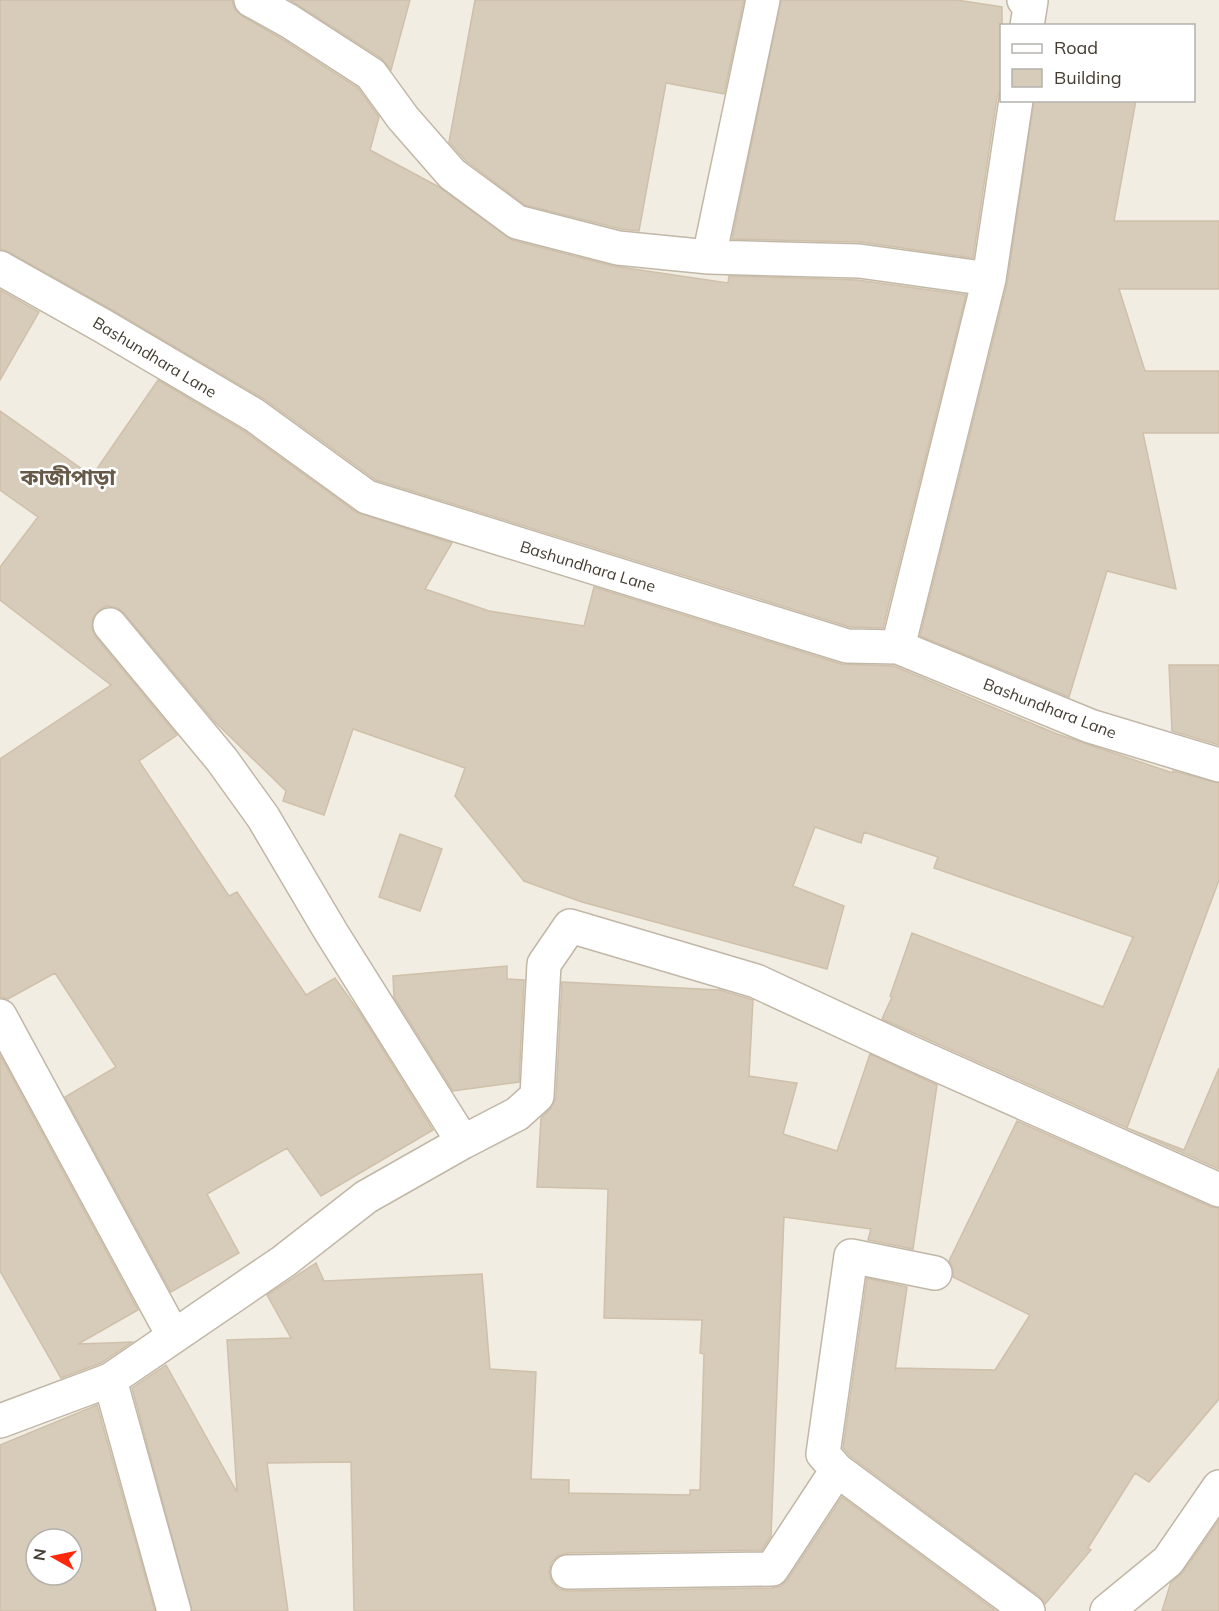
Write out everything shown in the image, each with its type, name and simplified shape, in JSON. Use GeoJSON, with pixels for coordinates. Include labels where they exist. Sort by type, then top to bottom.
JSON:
{"type":"FeatureCollection","features":[{"type":"Feature","properties":{"kind":"street"},"geometry":{"type":"LineString","coordinates":[[251,0],[289,21],[371,74],[452,174],[517,222],[618,248],[709,257],[859,261],[989,279]]}},
{"type":"Feature","properties":{"kind":"street"},"geometry":{"type":"LineString","coordinates":[[709,257],[764,0]]}},
{"type":"Feature","properties":{"kind":"street"},"geometry":{"type":"LineString","coordinates":[[1024,0],[1031,1],[1028,24]]}},
{"type":"Feature","properties":{"kind":"street"},"geometry":{"type":"LineString","coordinates":[[898,647],[989,279],[1016,102]]}},
{"type":"Feature","properties":{"kind":"street","name":"Bashundhara Lane"},"geometry":{"type":"LineString","coordinates":[[0,268],[254,415],[367,497],[847,646],[898,647],[1090,726],[1219,765]]}},
{"type":"Feature","properties":{"kind":"street"},"geometry":{"type":"LineString","coordinates":[[110,625],[222,760],[263,817],[331,932],[463,1142]]}},
{"type":"Feature","properties":{"kind":"street"},"geometry":{"type":"LineString","coordinates":[[0,1421],[110,1380],[172,1335],[284,1261],[366,1197],[517,1113],[537,1096],[544,964],[570,926],[756,981],[1219,1190]]}},
{"type":"Feature","properties":{"kind":"street"},"geometry":{"type":"LineString","coordinates":[[0,1016],[172,1335]]}},
{"type":"Feature","properties":{"kind":"street"},"geometry":{"type":"LineString","coordinates":[[935,1273],[851,1256],[824,1454],[837,1470],[1028,1611]]}},
{"type":"Feature","properties":{"kind":"street"},"geometry":{"type":"LineString","coordinates":[[110,1380],[174,1611]]}},
{"type":"Feature","properties":{"kind":"street"},"geometry":{"type":"LineString","coordinates":[[568,1572],[772,1569],[837,1470]]}},
{"type":"Feature","properties":{"kind":"street"},"geometry":{"type":"LineString","coordinates":[[1107,1611],[1168,1561],[1219,1487]]}},
{"type":"Feature","properties":{"kind":"building"},"geometry":{"type":"Polygon","coordinates":[[[0,0],[232,0],[235,9],[242,16],[358,88],[379,117],[370,150],[439,187],[512,240],[613,266],[728,283],[729,276],[857,280],[966,295],[883,628],[850,627],[376,480],[264,399],[112,310],[0,249],[0,0]]]}},
{"type":"Feature","properties":{"kind":"building"},"geometry":{"type":"Polygon","coordinates":[[[290,0],[410,0],[391,70],[381,58],[290,0]]]}},
{"type":"Feature","properties":{"kind":"building"},"geometry":{"type":"Polygon","coordinates":[[[475,0],[744,0],[724,94],[666,83],[639,231],[621,229],[525,205],[465,160],[449,142],[475,0]]]}},
{"type":"Feature","properties":{"kind":"building"},"geometry":{"type":"Polygon","coordinates":[[[781,0],[957,0],[1002,7],[1000,92],[997,97],[973,258],[860,242],[732,239],[781,0]]]}},
{"type":"Feature","properties":{"kind":"building"},"geometry":{"type":"Polygon","coordinates":[[[1034,102],[1136,102],[1114,221],[1219,221],[1219,289],[1119,289],[1145,371],[1219,371],[1219,433],[1143,433],[1176,589],[1107,571],[1069,697],[920,636],[1007,284],[1034,102]]]}},
{"type":"Feature","properties":{"kind":"building"},"geometry":{"type":"Polygon","coordinates":[[[0,290],[39,312],[0,380],[0,290]]]}},
{"type":"Feature","properties":{"kind":"building"},"geometry":{"type":"Polygon","coordinates":[[[158,380],[244,431],[356,512],[452,543],[425,589],[489,611],[584,626],[594,587],[841,664],[894,666],[1057,734],[1173,773],[1173,771],[1219,783],[1219,880],[1127,1128],[1184,1150],[1219,1068],[1219,1169],[882,1019],[892,997],[890,996],[912,933],[1103,1007],[1133,937],[934,868],[938,857],[864,832],[861,843],[815,827],[793,886],[844,906],[827,969],[582,902],[524,881],[455,796],[465,768],[353,729],[324,815],[283,801],[286,791],[215,722],[124,613],[117,608],[107,606],[99,610],[93,618],[92,628],[95,636],[177,735],[139,761],[229,896],[237,892],[306,995],[335,978],[362,1016],[433,1130],[321,1196],[287,1148],[207,1194],[239,1253],[171,1292],[65,1097],[116,1067],[55,973],[8,999],[0,997],[0,759],[111,685],[0,600],[0,567],[38,517],[0,490],[0,411],[92,476],[158,380]]]}},
{"type":"Feature","properties":{"kind":"building"},"geometry":{"type":"Polygon","coordinates":[[[1169,665],[1219,665],[1219,745],[1172,731],[1169,665]]]}},
{"type":"Feature","properties":{"kind":"building"},"geometry":{"type":"Polygon","coordinates":[[[400,834],[442,849],[420,911],[379,897],[400,834]]]}},
{"type":"Feature","properties":{"kind":"building"},"geometry":{"type":"Polygon","coordinates":[[[507,966],[507,979],[524,980],[519,1082],[453,1091],[394,997],[393,976],[507,966]]]}},
{"type":"Feature","properties":{"kind":"building"},"geometry":{"type":"Polygon","coordinates":[[[562,982],[720,990],[753,1000],[749,1076],[797,1083],[783,1134],[837,1151],[870,1054],[937,1085],[913,1249],[868,1240],[871,1229],[784,1217],[771,1536],[762,1550],[568,1553],[558,1556],[551,1563],[549,1573],[552,1582],[559,1589],[568,1591],[781,1586],[788,1579],[842,1497],[996,1611],[354,1611],[351,1462],[267,1463],[288,1611],[192,1611],[132,1388],[166,1365],[237,1492],[227,1340],[291,1338],[267,1295],[316,1263],[324,1281],[482,1274],[490,1369],[536,1372],[531,1479],[569,1480],[569,1493],[690,1495],[690,1490],[700,1490],[704,1354],[700,1353],[702,1320],[604,1318],[608,1189],[537,1187],[541,1118],[550,1109],[556,1097],[562,982]]]}},
{"type":"Feature","properties":{"kind":"building"},"geometry":{"type":"Polygon","coordinates":[[[0,1055],[138,1310],[78,1344],[132,1342],[101,1363],[61,1378],[0,1271],[0,1055]]]}},
{"type":"Feature","properties":{"kind":"building"},"geometry":{"type":"Polygon","coordinates":[[[1017,1121],[1211,1207],[1219,1208],[1219,1399],[1149,1482],[1135,1473],[1088,1548],[1091,1550],[1045,1604],[1039,1596],[850,1456],[843,1448],[867,1278],[907,1287],[895,1371],[896,1368],[995,1370],[1030,1315],[953,1277],[953,1268],[949,1261],[1017,1121]]]}},
{"type":"Feature","properties":{"kind":"building"},"geometry":{"type":"Polygon","coordinates":[[[97,1405],[155,1611],[0,1611],[0,1445],[97,1405]]]}},
{"type":"Feature","properties":{"kind":"building"},"geometry":{"type":"Polygon","coordinates":[[[1219,1520],[1219,1611],[1162,1611],[1171,1582],[1183,1572],[1219,1520]]]}},
{"type":"Feature","properties":{"kind":"district","name":"কাজীপাড়া"},"geometry":{"type":"Point","coordinates":[68,477]}}]}
